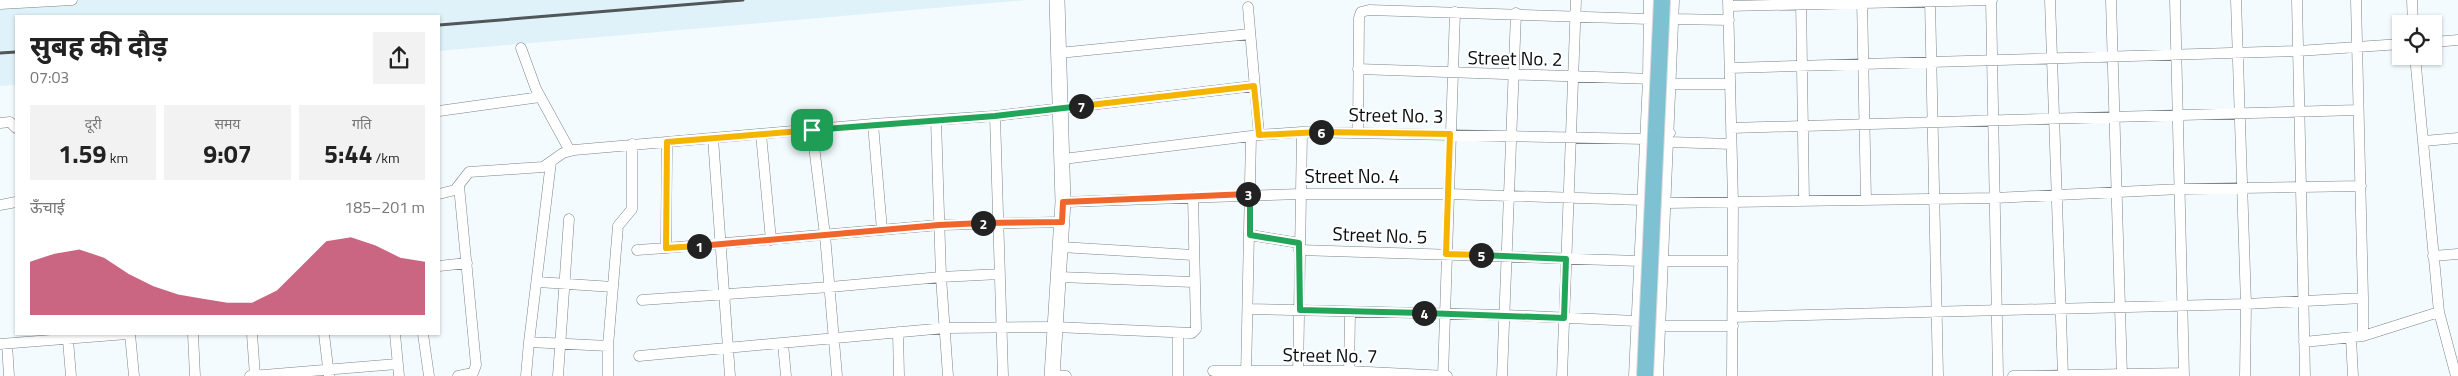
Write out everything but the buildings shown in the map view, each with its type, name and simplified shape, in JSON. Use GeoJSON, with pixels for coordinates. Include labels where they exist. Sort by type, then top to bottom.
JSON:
{"type":"FeatureCollection","features":[{"type":"Feature","properties":{"kind":"main road"},"geometry":{"type":"LineString","coordinates":[[1052,376],[1063,202],[1062,108],[1057,0]]}},
{"type":"Feature","properties":{"kind":"main road"},"geometry":{"type":"LineString","coordinates":[[1645,376],[1662,0]]}},
{"type":"Feature","properties":{"kind":"street"},"geometry":{"type":"LineString","coordinates":[[0,4],[72,0]]}},
{"type":"Feature","properties":{"kind":"street"},"geometry":{"type":"LineString","coordinates":[[1562,376],[1575,77],[1576,0]]}},
{"type":"Feature","properties":{"kind":"street"},"geometry":{"type":"LineString","coordinates":[[1634,376],[1648,80],[1649,0]]}},
{"type":"Feature","properties":{"kind":"street"},"geometry":{"type":"LineString","coordinates":[[1658,376],[1665,261],[1674,0]]}},
{"type":"Feature","properties":{"kind":"street"},"geometry":{"type":"LineString","coordinates":[[1732,376],[1733,202],[1730,128],[1729,3],[1991,0],[1998,376]]}},
{"type":"Feature","properties":{"kind":"street"},"geometry":{"type":"LineString","coordinates":[[2050,0],[2055,196],[2063,375]]}},
{"type":"Feature","properties":{"kind":"street"},"geometry":{"type":"LineString","coordinates":[[2111,0],[2122,375]]}},
{"type":"Feature","properties":{"kind":"street"},"geometry":{"type":"LineString","coordinates":[[2013,376],[2184,374],[2175,0]]}},
{"type":"Feature","properties":{"kind":"street"},"geometry":{"type":"LineString","coordinates":[[2236,0],[2246,304],[2245,376]]}},
{"type":"Feature","properties":{"kind":"street"},"geometry":{"type":"LineString","coordinates":[[2297,0],[2305,376]]}},
{"type":"Feature","properties":{"kind":"street"},"geometry":{"type":"LineString","coordinates":[[2356,0],[2363,336]]}},
{"type":"Feature","properties":{"kind":"street"},"geometry":{"type":"LineString","coordinates":[[2412,0],[2413,15]]}},
{"type":"Feature","properties":{"kind":"street"},"geometry":{"type":"LineString","coordinates":[[1930,1],[1938,376]]}},
{"type":"Feature","properties":{"kind":"street"},"geometry":{"type":"LineString","coordinates":[[1801,2],[1804,201]]}},
{"type":"Feature","properties":{"kind":"street"},"geometry":{"type":"LineString","coordinates":[[1862,2],[1866,200]]}},
{"type":"Feature","properties":{"kind":"street"},"geometry":{"type":"LineString","coordinates":[[1247,373],[1250,194],[1255,136],[1254,86],[1248,7]]}},
{"type":"Feature","properties":{"kind":"street"},"geometry":{"type":"LineString","coordinates":[[1358,132],[1358,18],[1361,12],[1369,10],[1649,18]]}},
{"type":"Feature","properties":{"kind":"street"},"geometry":{"type":"LineString","coordinates":[[1443,376],[1455,12]]}},
{"type":"Feature","properties":{"kind":"street"},"geometry":{"type":"LineString","coordinates":[[1502,376],[1516,14]]}},
{"type":"Feature","properties":{"kind":"street"},"geometry":{"type":"LineString","coordinates":[[1673,19],[1729,20]]}},
{"type":"Feature","properties":{"kind":"street"},"geometry":{"type":"LineString","coordinates":[[1059,53],[1250,34]]}},
{"type":"Feature","properties":{"kind":"street"},"geometry":{"type":"LineString","coordinates":[[2442,41],[2458,40]]}},
{"type":"Feature","properties":{"kind":"street"},"geometry":{"type":"LineString","coordinates":[[1730,68],[2298,51],[2392,45]]}},
{"type":"Feature","properties":{"kind":"street"},"geometry":{"type":"LineString","coordinates":[[521,48],[540,97],[570,151]]}},
{"type":"Feature","properties":{"kind":"street"},"geometry":{"type":"LineString","coordinates":[[2416,65],[2439,312],[2456,376]]}},
{"type":"Feature","properties":{"kind":"street","name":"Street No. 2"},"geometry":{"type":"LineString","coordinates":[[1358,69],[1452,74],[1671,80],[1730,84]]}},
{"type":"Feature","properties":{"kind":"street"},"geometry":{"type":"LineString","coordinates":[[458,376],[473,373],[476,366],[459,186],[462,178],[469,172],[538,167],[570,151],[632,144],[995,116],[1254,86]]}},
{"type":"Feature","properties":{"kind":"street"},"geometry":{"type":"LineString","coordinates":[[440,112],[540,97]]}},
{"type":"Feature","properties":{"kind":"street"},"geometry":{"type":"LineString","coordinates":[[1730,128],[2358,110]]}},
{"type":"Feature","properties":{"kind":"street"},"geometry":{"type":"LineString","coordinates":[[995,116],[1000,223],[1003,376]]}},
{"type":"Feature","properties":{"kind":"street"},"geometry":{"type":"LineString","coordinates":[[936,120],[941,277],[948,376]]}},
{"type":"Feature","properties":{"kind":"street"},"geometry":{"type":"LineString","coordinates":[[0,122],[10,122],[15,127]]}},
{"type":"Feature","properties":{"kind":"street"},"geometry":{"type":"LineString","coordinates":[[873,124],[882,230]]}},
{"type":"Feature","properties":{"kind":"street"},"geometry":{"type":"LineString","coordinates":[[812,130],[825,235],[837,376]]}},
{"type":"Feature","properties":{"kind":"street"},"geometry":{"type":"LineString","coordinates":[[1298,374],[1302,132]]}},
{"type":"Feature","properties":{"kind":"street","name":"Street No. 3"},"geometry":{"type":"LineString","coordinates":[[1062,159],[1302,132],[1670,138],[1731,144]]}},
{"type":"Feature","properties":{"kind":"street"},"geometry":{"type":"LineString","coordinates":[[761,134],[771,240]]}},
{"type":"Feature","properties":{"kind":"street"},"geometry":{"type":"LineString","coordinates":[[713,138],[730,376]]}},
{"type":"Feature","properties":{"kind":"street"},"geometry":{"type":"LineString","coordinates":[[2424,141],[2458,138]]}},
{"type":"Feature","properties":{"kind":"street"},"geometry":{"type":"LineString","coordinates":[[666,248],[667,142]]}},
{"type":"Feature","properties":{"kind":"street"},"geometry":{"type":"LineString","coordinates":[[608,376],[608,346],[618,226],[632,209],[632,144]]}},
{"type":"Feature","properties":{"kind":"street"},"geometry":{"type":"LineString","coordinates":[[526,376],[551,162]]}},
{"type":"Feature","properties":{"kind":"street"},"geometry":{"type":"LineString","coordinates":[[440,194],[450,192],[459,186]]}},
{"type":"Feature","properties":{"kind":"street"},"geometry":{"type":"LineString","coordinates":[[1667,202],[1995,198],[2118,194],[2180,189],[2361,186]]}},
{"type":"Feature","properties":{"kind":"street","name":"Street No. 4"},"geometry":{"type":"LineString","coordinates":[[1063,202],[1250,194],[1449,194],[1642,200]]}},
{"type":"Feature","properties":{"kind":"street"},"geometry":{"type":"LineString","coordinates":[[639,356],[945,328],[1055,327],[1192,333],[1196,328],[1193,282],[1193,197]]}},
{"type":"Feature","properties":{"kind":"street"},"geometry":{"type":"LineString","coordinates":[[0,205],[15,202]]}},
{"type":"Feature","properties":{"kind":"street"},"geometry":{"type":"LineString","coordinates":[[558,376],[569,219]]}},
{"type":"Feature","properties":{"kind":"street"},"geometry":{"type":"LineString","coordinates":[[637,250],[939,225],[1062,222]]}},
{"type":"Feature","properties":{"kind":"street","name":"Street No. 5"},"geometry":{"type":"LineString","coordinates":[[1250,235],[1299,247],[1639,261]]}},
{"type":"Feature","properties":{"kind":"street"},"geometry":{"type":"LineString","coordinates":[[1061,247],[1193,255]]}},
{"type":"Feature","properties":{"kind":"street"},"geometry":{"type":"LineString","coordinates":[[2433,256],[2458,254]]}},
{"type":"Feature","properties":{"kind":"street"},"geometry":{"type":"LineString","coordinates":[[1665,261],[1733,261]]}},
{"type":"Feature","properties":{"kind":"street"},"geometry":{"type":"LineString","coordinates":[[440,266],[467,263]]}},
{"type":"Feature","properties":{"kind":"street"},"geometry":{"type":"LineString","coordinates":[[642,300],[830,288],[941,277],[1000,274]]}},
{"type":"Feature","properties":{"kind":"street"},"geometry":{"type":"LineString","coordinates":[[1059,277],[1193,282]]}},
{"type":"Feature","properties":{"kind":"street"},"geometry":{"type":"LineString","coordinates":[[538,282],[613,286]]}},
{"type":"Feature","properties":{"kind":"street"},"geometry":{"type":"LineString","coordinates":[[1661,326],[1996,309],[2246,304],[2362,298]]}},
{"type":"Feature","properties":{"kind":"street"},"geometry":{"type":"LineString","coordinates":[[1248,309],[1444,313],[1636,321]]}},
{"type":"Feature","properties":{"kind":"street"},"geometry":{"type":"LineString","coordinates":[[1349,374],[1350,312]]}},
{"type":"Feature","properties":{"kind":"street"},"geometry":{"type":"LineString","coordinates":[[2304,342],[2363,336],[2439,312]]}},
{"type":"Feature","properties":{"kind":"street"},"geometry":{"type":"LineString","coordinates":[[898,332],[899,376]]}},
{"type":"Feature","properties":{"kind":"street"},"geometry":{"type":"LineString","coordinates":[[1178,333],[1178,376]]}},
{"type":"Feature","properties":{"kind":"street"},"geometry":{"type":"LineString","coordinates":[[9,376],[3,344],[119,335]]}},
{"type":"Feature","properties":{"kind":"street"},"geometry":{"type":"LineString","coordinates":[[129,335],[134,376]]}},
{"type":"Feature","properties":{"kind":"street"},"geometry":{"type":"LineString","coordinates":[[192,335],[195,376]]}},
{"type":"Feature","properties":{"kind":"street"},"geometry":{"type":"LineString","coordinates":[[252,335],[255,376]]}},
{"type":"Feature","properties":{"kind":"street"},"geometry":{"type":"LineString","coordinates":[[324,335],[328,372]]}},
{"type":"Feature","properties":{"kind":"street"},"geometry":{"type":"LineString","coordinates":[[395,335],[399,376]]}},
{"type":"Feature","properties":{"kind":"street"},"geometry":{"type":"LineString","coordinates":[[424,335],[429,376]]}},
{"type":"Feature","properties":{"kind":"street"},"geometry":{"type":"LineString","coordinates":[[2351,338],[2353,376]]}},
{"type":"Feature","properties":{"kind":"street"},"geometry":{"type":"LineString","coordinates":[[68,340],[71,376]]}},
{"type":"Feature","properties":{"kind":"street"},"geometry":{"type":"LineString","coordinates":[[529,342],[608,346]]}},
{"type":"Feature","properties":{"kind":"street"},"geometry":{"type":"LineString","coordinates":[[783,344],[786,376]]}},
{"type":"Feature","properties":{"kind":"street"},"geometry":{"type":"LineString","coordinates":[[250,376],[328,372],[397,364]]}},
{"type":"Feature","properties":{"kind":"street","name":"Street No. 7"},"geometry":{"type":"LineString","coordinates":[[1213,371],[1447,376]]}},
{"type":"Feature","properties":{"kind":"street"},"geometry":{"type":"LineString","coordinates":[[1052,376],[1066,376]]}},
{"type":"Feature","properties":{"kind":"shaded area"},"geometry":{"type":"Polygon","coordinates":[[[0,0],[1028,0],[440,51],[440,15],[15,15],[15,85],[0,86],[0,0]]]}},
{"type":"Feature","properties":{"kind":"railway"},"geometry":{"type":"LineString","coordinates":[[440,25],[743,0]]}},
{"type":"Feature","properties":{"kind":"railway"},"geometry":{"type":"LineString","coordinates":[[0,53],[15,52]]}},
{"type":"Feature","properties":{"kind":"route"},"geometry":{"type":"LineString","coordinates":[[1254,86],[1259,135],[1302,132],[1450,134],[1446,254],[1566,259],[1564,318],[1300,310],[1299,243],[1250,235],[1250,194],[1063,202],[1062,222],[939,225],[666,248],[667,142],[812,130],[995,116],[1254,86]]}}]}
